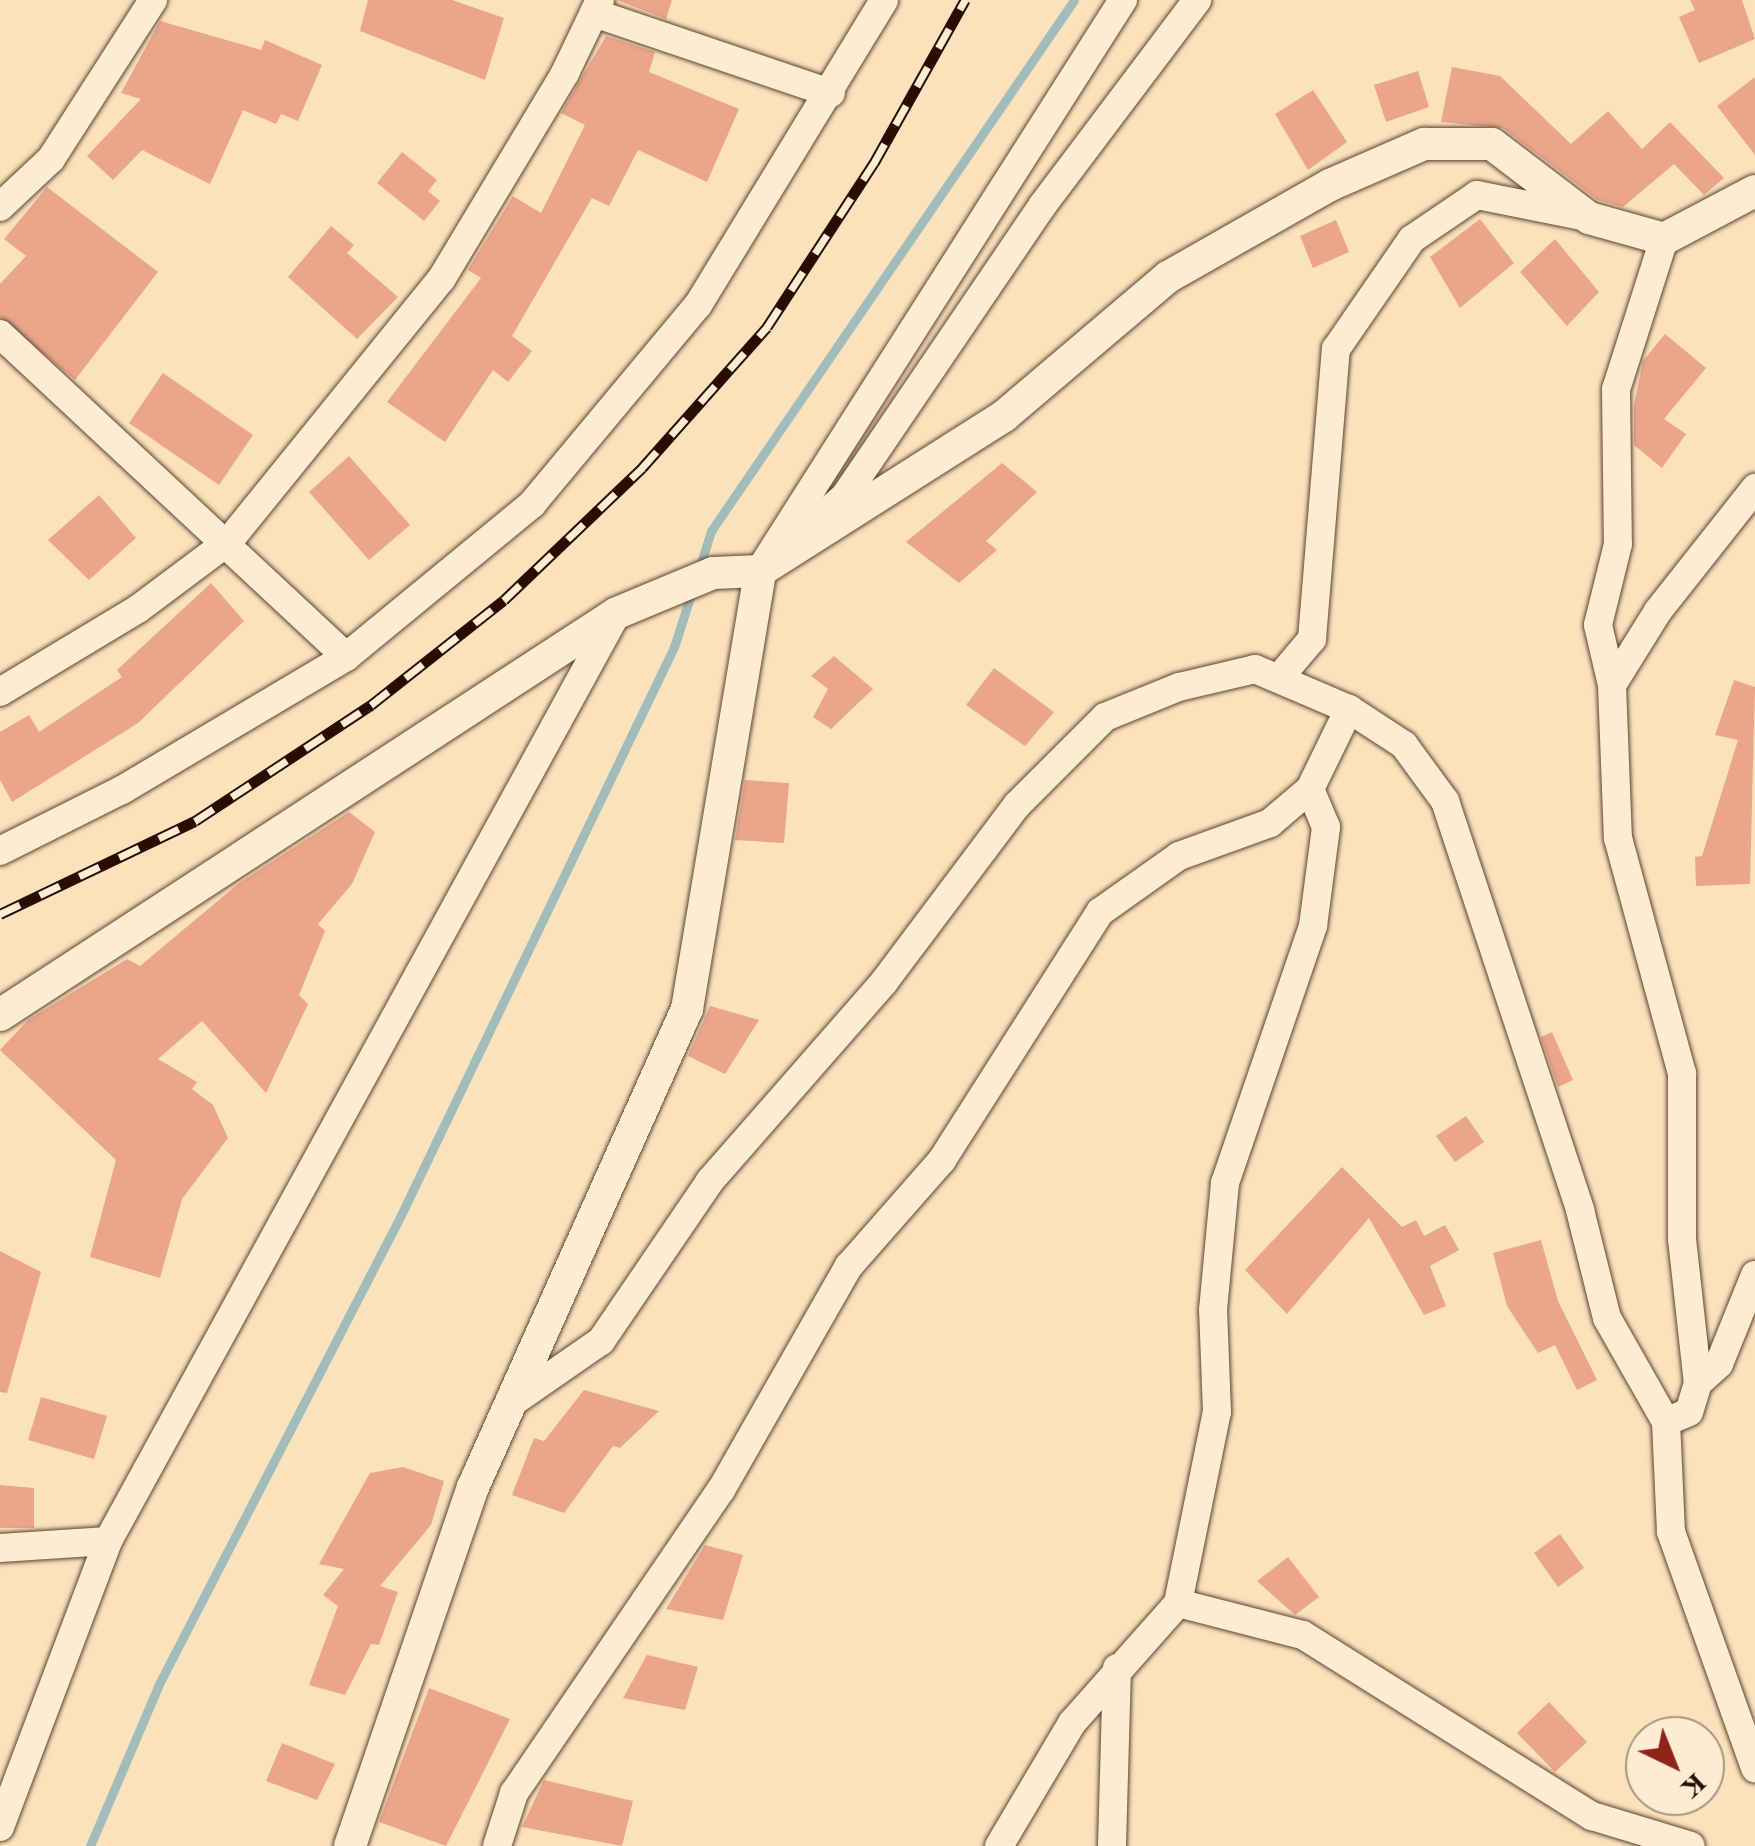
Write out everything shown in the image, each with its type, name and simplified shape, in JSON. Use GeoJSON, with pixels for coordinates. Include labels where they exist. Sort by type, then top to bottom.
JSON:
{"type":"FeatureCollection","features":[{"type":"Feature","properties":{"kind":"street"},"geometry":{"type":"LineString","coordinates":[[0,207],[50,159],[152,0]]}},
{"type":"Feature","properties":{"kind":"street"},"geometry":{"type":"LineString","coordinates":[[0,851],[122,790],[346,657],[532,504],[639,381],[698,305],[884,0]]}},
{"type":"Feature","properties":{"kind":"street"},"geometry":{"type":"LineString","coordinates":[[350,1846],[473,1486],[686,1009],[760,571],[1124,0]]}},
{"type":"Feature","properties":{"kind":"street"},"geometry":{"type":"LineString","coordinates":[[760,571],[845,496],[1042,206],[1197,0]]}},
{"type":"Feature","properties":{"kind":"street"},"geometry":{"type":"LineString","coordinates":[[0,692],[138,609],[229,541],[442,278],[597,6],[830,93]]}},
{"type":"Feature","properties":{"kind":"street"},"geometry":{"type":"LineString","coordinates":[[0,1014],[628,608],[713,573],[760,571],[1004,416],[1168,277],[1330,185],[1424,144],[1492,144],[1589,218]]}},
{"type":"Feature","properties":{"kind":"street"},"geometry":{"type":"LineString","coordinates":[[1279,678],[1312,639],[1336,349],[1412,239],[1477,195],[1589,218],[1664,239],[1755,192]]}},
{"type":"Feature","properties":{"kind":"street"},"geometry":{"type":"LineString","coordinates":[[1664,239],[1616,388],[1618,544],[1598,625],[1612,684],[1618,838],[1682,1072],[1682,1239],[1698,1383],[1689,1412],[1666,1422]]}},
{"type":"Feature","properties":{"kind":"street"},"geometry":{"type":"LineString","coordinates":[[0,334],[229,541],[346,657]]}},
{"type":"Feature","properties":{"kind":"street"},"geometry":{"type":"LineString","coordinates":[[1612,684],[1704,547],[1755,488]]}},
{"type":"Feature","properties":{"kind":"street"},"geometry":{"type":"LineString","coordinates":[[0,1827],[108,1541],[628,608]]}},
{"type":"Feature","properties":{"kind":"street"},"geometry":{"type":"LineString","coordinates":[[510,1404],[602,1341],[710,1181],[884,982],[1017,805],[1106,717],[1179,686],[1255,669],[1349,709],[1404,745],[1445,801],[1580,1210],[1607,1318],[1652,1386],[1666,1422],[1671,1532],[1745,1706],[1755,1768]]}},
{"type":"Feature","properties":{"kind":"street"},"geometry":{"type":"LineString","coordinates":[[497,1846],[514,1793],[720,1490],[849,1266],[942,1160],[1100,912],[1179,856],[1270,823],[1310,790],[1349,709]]}},
{"type":"Feature","properties":{"kind":"street"},"geometry":{"type":"LineString","coordinates":[[999,1846],[1072,1723],[1178,1603],[1218,1412],[1213,1310],[1225,1182],[1313,926],[1326,827],[1310,790]]}},
{"type":"Feature","properties":{"kind":"street"},"geometry":{"type":"LineString","coordinates":[[1698,1383],[1719,1364],[1746,1321],[1755,1275]]}},
{"type":"Feature","properties":{"kind":"street"},"geometry":{"type":"LineString","coordinates":[[0,1548],[108,1541]]}},
{"type":"Feature","properties":{"kind":"street"},"geometry":{"type":"LineString","coordinates":[[1178,1603],[1303,1635],[1592,1816],[1691,1846]]}},
{"type":"Feature","properties":{"kind":"street"},"geometry":{"type":"LineString","coordinates":[[1112,1846],[1117,1668]]}},
{"type":"Feature","properties":{"kind":"building"},"geometry":{"type":"Polygon","coordinates":[[[368,0],[452,0],[504,18],[485,80],[360,31],[368,0]]]}},
{"type":"Feature","properties":{"kind":"building"},"geometry":{"type":"Polygon","coordinates":[[[617,0],[672,0],[666,19],[617,0]]]}},
{"type":"Feature","properties":{"kind":"building"},"geometry":{"type":"Polygon","coordinates":[[[1690,0],[1742,0],[1755,39],[1699,63],[1679,17],[1695,10],[1690,0]]]}},
{"type":"Feature","properties":{"kind":"building"},"geometry":{"type":"Polygon","coordinates":[[[160,21],[261,50],[265,40],[322,65],[298,121],[281,114],[276,124],[243,110],[210,184],[142,150],[113,180],[87,156],[141,99],[121,93],[160,21]]]}},
{"type":"Feature","properties":{"kind":"building"},"geometry":{"type":"Polygon","coordinates":[[[606,36],[655,52],[649,72],[739,109],[707,182],[638,150],[609,206],[592,198],[512,336],[532,351],[508,382],[493,370],[445,442],[387,402],[481,278],[468,270],[513,196],[541,213],[585,125],[561,113],[606,36]]]}},
{"type":"Feature","properties":{"kind":"building"},"geometry":{"type":"Polygon","coordinates":[[[1452,67],[1500,76],[1571,144],[1608,111],[1642,149],[1670,122],[1724,178],[1704,195],[1674,164],[1623,207],[1598,200],[1503,128],[1441,122],[1452,67]]]}},
{"type":"Feature","properties":{"kind":"building"},"geometry":{"type":"Polygon","coordinates":[[[1418,71],[1429,107],[1386,122],[1374,85],[1418,71]]]}},
{"type":"Feature","properties":{"kind":"building"},"geometry":{"type":"Polygon","coordinates":[[[1755,77],[1755,155],[1717,106],[1755,77]]]}},
{"type":"Feature","properties":{"kind":"building"},"geometry":{"type":"Polygon","coordinates":[[[1313,90],[1347,142],[1308,170],[1275,114],[1313,90]]]}},
{"type":"Feature","properties":{"kind":"building"},"geometry":{"type":"Polygon","coordinates":[[[402,152],[437,180],[428,191],[440,201],[424,221],[377,183],[402,152]]]}},
{"type":"Feature","properties":{"kind":"building"},"geometry":{"type":"Polygon","coordinates":[[[47,187],[158,272],[75,380],[0,317],[0,284],[26,256],[4,239],[47,187]]]}},
{"type":"Feature","properties":{"kind":"building"},"geometry":{"type":"Polygon","coordinates":[[[1480,219],[1514,263],[1460,308],[1430,257],[1480,219]]]}},
{"type":"Feature","properties":{"kind":"building"},"geometry":{"type":"Polygon","coordinates":[[[1336,220],[1349,252],[1313,268],[1300,236],[1336,220]]]}},
{"type":"Feature","properties":{"kind":"building"},"geometry":{"type":"Polygon","coordinates":[[[331,226],[354,245],[347,253],[398,297],[357,339],[288,277],[331,226]]]}},
{"type":"Feature","properties":{"kind":"building"},"geometry":{"type":"Polygon","coordinates":[[[1555,239],[1599,292],[1567,326],[1520,272],[1555,239]]]}},
{"type":"Feature","properties":{"kind":"building"},"geometry":{"type":"Polygon","coordinates":[[[1665,334],[1706,368],[1664,419],[1686,434],[1662,468],[1634,445],[1634,405],[1643,361],[1665,334]]]}},
{"type":"Feature","properties":{"kind":"building"},"geometry":{"type":"Polygon","coordinates":[[[163,373],[253,435],[219,485],[129,423],[163,373]]]}},
{"type":"Feature","properties":{"kind":"building"},"geometry":{"type":"Polygon","coordinates":[[[349,456],[410,525],[369,560],[309,492],[349,456]]]}},
{"type":"Feature","properties":{"kind":"building"},"geometry":{"type":"Polygon","coordinates":[[[1002,463],[1037,492],[986,541],[997,550],[959,583],[906,542],[1002,463]]]}},
{"type":"Feature","properties":{"kind":"building"},"geometry":{"type":"Polygon","coordinates":[[[99,495],[136,538],[89,580],[48,540],[99,495]]]}},
{"type":"Feature","properties":{"kind":"building"},"geometry":{"type":"Polygon","coordinates":[[[211,583],[244,621],[138,723],[12,802],[0,780],[0,732],[29,715],[39,732],[122,677],[117,670],[211,583]]]}},
{"type":"Feature","properties":{"kind":"building"},"geometry":{"type":"Polygon","coordinates":[[[834,656],[873,689],[831,729],[813,717],[828,689],[811,676],[834,656]]]}},
{"type":"Feature","properties":{"kind":"building"},"geometry":{"type":"Polygon","coordinates":[[[994,668],[1054,712],[1025,746],[966,705],[994,668]]]}},
{"type":"Feature","properties":{"kind":"building"},"geometry":{"type":"Polygon","coordinates":[[[1734,680],[1755,687],[1750,884],[1696,886],[1695,857],[1702,856],[1738,740],[1715,735],[1734,680]]]}},
{"type":"Feature","properties":{"kind":"building"},"geometry":{"type":"Polygon","coordinates":[[[745,780],[789,783],[784,843],[735,840],[745,780]]]}},
{"type":"Feature","properties":{"kind":"building"},"geometry":{"type":"Polygon","coordinates":[[[349,812],[375,832],[352,884],[318,924],[325,931],[299,995],[308,1004],[266,1093],[202,1021],[158,1059],[197,1082],[192,1089],[213,1105],[228,1138],[182,1199],[160,1278],[90,1257],[116,1160],[0,1050],[28,1020],[127,959],[140,966],[238,884],[349,812]]]}},
{"type":"Feature","properties":{"kind":"building"},"geometry":{"type":"Polygon","coordinates":[[[710,1006],[759,1020],[725,1074],[688,1056],[710,1006]]]}},
{"type":"Feature","properties":{"kind":"building"},"geometry":{"type":"Polygon","coordinates":[[[1552,1032],[1573,1080],[1558,1087],[1541,1037],[1552,1032]]]}},
{"type":"Feature","properties":{"kind":"building"},"geometry":{"type":"Polygon","coordinates":[[[1466,1116],[1484,1142],[1455,1162],[1436,1136],[1466,1116]]]}},
{"type":"Feature","properties":{"kind":"building"},"geometry":{"type":"Polygon","coordinates":[[[1342,1167],[1402,1227],[1416,1220],[1424,1236],[1445,1225],[1459,1250],[1430,1266],[1446,1306],[1424,1315],[1369,1218],[1287,1314],[1245,1270],[1342,1167]]]}},
{"type":"Feature","properties":{"kind":"building"},"geometry":{"type":"Polygon","coordinates":[[[1541,1240],[1558,1301],[1597,1380],[1577,1390],[1555,1345],[1538,1353],[1507,1306],[1493,1253],[1541,1240]]]}},
{"type":"Feature","properties":{"kind":"building"},"geometry":{"type":"Polygon","coordinates":[[[0,1251],[41,1272],[7,1393],[0,1392],[0,1251]]]}},
{"type":"Feature","properties":{"kind":"building"},"geometry":{"type":"Polygon","coordinates":[[[584,1390],[659,1411],[620,1448],[613,1446],[564,1513],[512,1495],[534,1438],[544,1441],[584,1390]]]}},
{"type":"Feature","properties":{"kind":"building"},"geometry":{"type":"Polygon","coordinates":[[[41,1397],[107,1416],[94,1459],[28,1440],[41,1397]]]}},
{"type":"Feature","properties":{"kind":"building"},"geometry":{"type":"Polygon","coordinates":[[[403,1467],[444,1481],[431,1525],[380,1586],[398,1592],[379,1645],[371,1644],[345,1695],[309,1685],[338,1606],[323,1595],[344,1569],[319,1564],[370,1473],[403,1467]]]}},
{"type":"Feature","properties":{"kind":"building"},"geometry":{"type":"Polygon","coordinates":[[[0,1485],[34,1488],[34,1528],[0,1528],[0,1485]]]}},
{"type":"Feature","properties":{"kind":"building"},"geometry":{"type":"Polygon","coordinates":[[[1560,1534],[1584,1568],[1558,1587],[1534,1553],[1560,1534]]]}},
{"type":"Feature","properties":{"kind":"building"},"geometry":{"type":"Polygon","coordinates":[[[705,1545],[743,1555],[723,1620],[666,1609],[705,1545]]]}},
{"type":"Feature","properties":{"kind":"building"},"geometry":{"type":"Polygon","coordinates":[[[1288,1557],[1319,1597],[1295,1615],[1257,1581],[1288,1557]]]}},
{"type":"Feature","properties":{"kind":"building"},"geometry":{"type":"Polygon","coordinates":[[[647,1655],[698,1667],[685,1710],[623,1698],[647,1655]]]}},
{"type":"Feature","properties":{"kind":"building"},"geometry":{"type":"Polygon","coordinates":[[[429,1688],[510,1719],[446,1846],[379,1822],[429,1688]]]}},
{"type":"Feature","properties":{"kind":"building"},"geometry":{"type":"Polygon","coordinates":[[[1549,1702],[1587,1742],[1555,1772],[1517,1733],[1549,1702]]]}},
{"type":"Feature","properties":{"kind":"building"},"geometry":{"type":"Polygon","coordinates":[[[282,1743],[335,1764],[317,1800],[266,1781],[282,1743]]]}},
{"type":"Feature","properties":{"kind":"building"},"geometry":{"type":"Polygon","coordinates":[[[544,1780],[633,1801],[622,1846],[522,1827],[544,1780]]]}},
{"type":"Feature","properties":{"kind":"waterway"},"geometry":{"type":"LineString","coordinates":[[698,572],[711,531],[1074,0]]}},
{"type":"Feature","properties":{"kind":"waterway"},"geometry":{"type":"LineString","coordinates":[[90,1846],[160,1682],[400,1217],[674,647],[692,591]]}},
{"type":"Feature","properties":{"kind":"railway"},"geometry":{"type":"LineString","coordinates":[[0,914],[195,821],[371,705],[504,600],[642,468],[767,327],[874,163],[965,0]]}}]}
